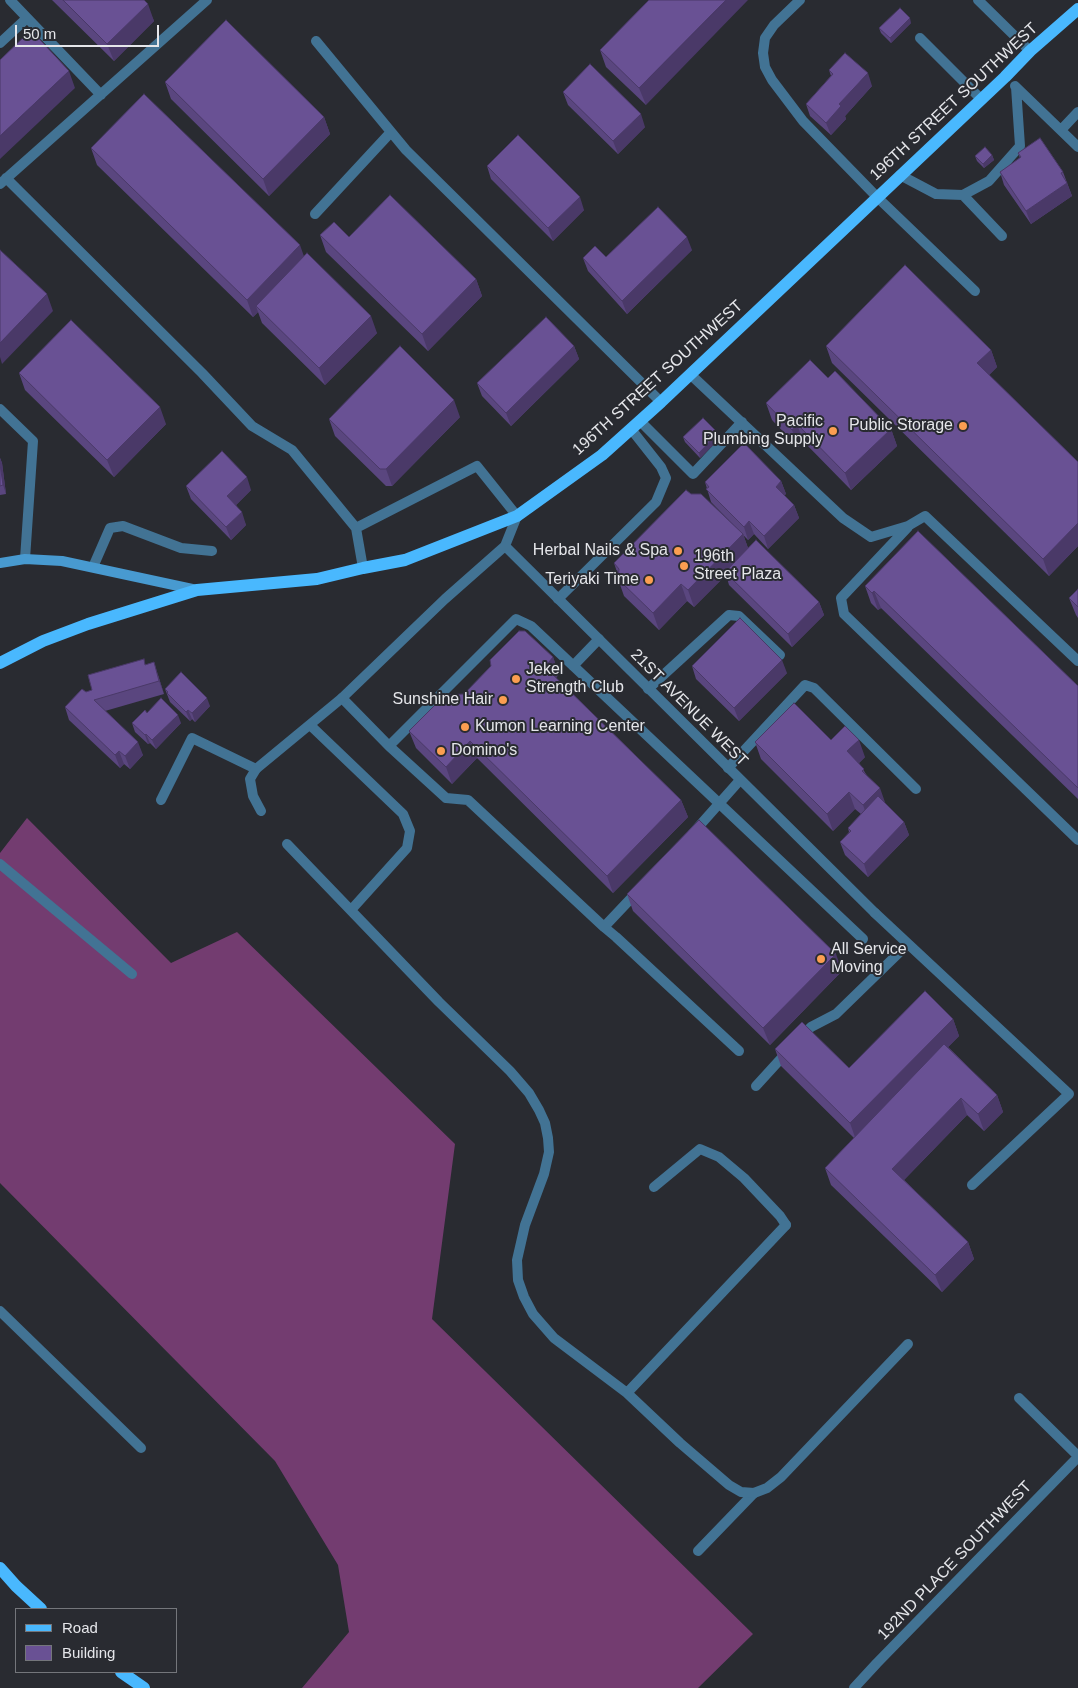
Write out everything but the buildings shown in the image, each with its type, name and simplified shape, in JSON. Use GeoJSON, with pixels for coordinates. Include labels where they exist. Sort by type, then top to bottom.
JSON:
{"type":"FeatureCollection","features":[{"type":"Feature","properties":{"kind":"main road","name":"196TH STREET SOUTHWEST"},"geometry":{"type":"LineString","coordinates":[[0,664],[44,641],[88,624],[197,590],[318,579],[405,560],[517,516],[602,455],[636,425],[1006,77],[1030,51],[1078,9]]}},
{"type":"Feature","properties":{"kind":"main road"},"geometry":{"type":"LineString","coordinates":[[0,1568],[16,1586],[41,1608]]}},
{"type":"Feature","properties":{"kind":"main road"},"geometry":{"type":"LineString","coordinates":[[122,1673],[144,1688]]}},
{"type":"Feature","properties":{"kind":"street"},"geometry":{"type":"LineString","coordinates":[[10,0],[100,95]]}},
{"type":"Feature","properties":{"kind":"street"},"geometry":{"type":"LineString","coordinates":[[207,0],[3,181],[202,373],[252,426],[292,450],[356,528],[363,568]]}},
{"type":"Feature","properties":{"kind":"street"},"geometry":{"type":"LineString","coordinates":[[800,0],[774,25],[765,38],[765,67],[772,80],[803,121],[975,291]]}},
{"type":"Feature","properties":{"kind":"street"},"geometry":{"type":"LineString","coordinates":[[978,0],[1030,51]]}},
{"type":"Feature","properties":{"kind":"street"},"geometry":{"type":"LineString","coordinates":[[0,43],[26,18]]}},
{"type":"Feature","properties":{"kind":"street"},"geometry":{"type":"LineString","coordinates":[[920,38],[981,100]]}},
{"type":"Feature","properties":{"kind":"street"},"geometry":{"type":"LineString","coordinates":[[316,41],[420,164],[661,402]]}},
{"type":"Feature","properties":{"kind":"street"},"geometry":{"type":"LineString","coordinates":[[1006,77],[1078,147]]}},
{"type":"Feature","properties":{"kind":"street"},"geometry":{"type":"LineString","coordinates":[[900,175],[936,194],[963,195],[989,181],[1020,146],[1016,87]]}},
{"type":"Feature","properties":{"kind":"street"},"geometry":{"type":"LineString","coordinates":[[1061,130],[1078,112]]}},
{"type":"Feature","properties":{"kind":"street"},"geometry":{"type":"LineString","coordinates":[[315,214],[391,132]]}},
{"type":"Feature","properties":{"kind":"street"},"geometry":{"type":"LineString","coordinates":[[963,195],[1002,236]]}},
{"type":"Feature","properties":{"kind":"street"},"geometry":{"type":"LineString","coordinates":[[690,374],[844,518],[871,537],[908,526],[925,516],[1078,661]]}},
{"type":"Feature","properties":{"kind":"street"},"geometry":{"type":"LineString","coordinates":[[0,409],[33,442],[25,559]]}},
{"type":"Feature","properties":{"kind":"street"},"geometry":{"type":"LineString","coordinates":[[636,425],[692,474],[742,422]]}},
{"type":"Feature","properties":{"kind":"street"},"geometry":{"type":"LineString","coordinates":[[558,599],[656,502],[666,478],[636,425]]}},
{"type":"Feature","properties":{"kind":"street"},"geometry":{"type":"LineString","coordinates":[[261,811],[253,796],[250,779],[256,769],[342,698],[445,599],[505,546],[517,516],[477,466],[356,528]]}},
{"type":"Feature","properties":{"kind":"street"},"geometry":{"type":"LineString","coordinates":[[93,567],[110,528],[122,526],[181,548],[212,551]]}},
{"type":"Feature","properties":{"kind":"street"},"geometry":{"type":"LineString","coordinates":[[908,526],[841,598],[844,614],[1078,840]]}},
{"type":"Feature","properties":{"kind":"street","name":"21ST AVENUE WEST"},"geometry":{"type":"LineString","coordinates":[[505,546],[875,913],[1069,1094],[972,1185]]}},
{"type":"Feature","properties":{"kind":"street"},"geometry":{"type":"LineString","coordinates":[[0,564],[25,559],[62,561],[197,590]]}},
{"type":"Feature","properties":{"kind":"street"},"geometry":{"type":"LineString","coordinates":[[648,689],[729,615],[739,616],[780,655]]}},
{"type":"Feature","properties":{"kind":"street"},"geometry":{"type":"LineString","coordinates":[[389,746],[516,619],[531,626],[863,939]]}},
{"type":"Feature","properties":{"kind":"street"},"geometry":{"type":"LineString","coordinates":[[574,666],[599,639]]}},
{"type":"Feature","properties":{"kind":"street"},"geometry":{"type":"LineString","coordinates":[[728,768],[805,685],[814,688],[916,789]]}},
{"type":"Feature","properties":{"kind":"street"},"geometry":{"type":"LineString","coordinates":[[342,698],[389,746],[446,798],[468,800],[739,1051]]}},
{"type":"Feature","properties":{"kind":"street"},"geometry":{"type":"LineString","coordinates":[[310,725],[403,814],[410,831],[407,848],[351,910]]}},
{"type":"Feature","properties":{"kind":"street"},"geometry":{"type":"LineString","coordinates":[[161,800],[192,738],[256,769]]}},
{"type":"Feature","properties":{"kind":"street"},"geometry":{"type":"LineString","coordinates":[[686,840],[740,780]]}},
{"type":"Feature","properties":{"kind":"street"},"geometry":{"type":"LineString","coordinates":[[287,844],[439,1002],[510,1071],[540,1110],[545,1122],[549,1152],[544,1174],[525,1225],[517,1260],[518,1280],[524,1297],[534,1314],[554,1338],[627,1393],[680,1443],[729,1485],[740,1492],[754,1493],[768,1488],[781,1477],[908,1344]]}},
{"type":"Feature","properties":{"kind":"street"},"geometry":{"type":"LineString","coordinates":[[0,864],[132,974]]}},
{"type":"Feature","properties":{"kind":"street"},"geometry":{"type":"LineString","coordinates":[[604,927],[645,884]]}},
{"type":"Feature","properties":{"kind":"street"},"geometry":{"type":"LineString","coordinates":[[756,1086],[811,1026],[836,1014],[908,944]]}},
{"type":"Feature","properties":{"kind":"street"},"geometry":{"type":"LineString","coordinates":[[627,1393],[786,1225],[780,1216],[744,1178],[719,1157],[700,1149],[654,1187]]}},
{"type":"Feature","properties":{"kind":"street"},"geometry":{"type":"LineString","coordinates":[[0,1311],[141,1448]]}},
{"type":"Feature","properties":{"kind":"street"},"geometry":{"type":"LineString","coordinates":[[1019,1398],[1078,1456]]}},
{"type":"Feature","properties":{"kind":"street","name":"192ND PLACE SOUTHWEST"},"geometry":{"type":"LineString","coordinates":[[854,1688],[1078,1456]]}},
{"type":"Feature","properties":{"kind":"street"},"geometry":{"type":"LineString","coordinates":[[698,1552],[754,1493]]}},
{"type":"Feature","properties":{"kind":"shaded area"},"geometry":{"type":"Polygon","coordinates":[[[27,818],[171,963],[237,932],[455,1144],[432,1319],[753,1634],[698,1688],[302,1688],[349,1632],[338,1565],[275,1461],[0,1183],[0,853],[27,818]]]}},
{"type":"Feature","properties":{"kind":"place","name":"Public Storage"},"geometry":{"type":"Point","coordinates":[963,426]}},
{"type":"Feature","properties":{"kind":"place","name":"Pacific Plumbing Supply"},"geometry":{"type":"Point","coordinates":[833,431]}},
{"type":"Feature","properties":{"kind":"place","name":"Herbal Nails & Spa"},"geometry":{"type":"Point","coordinates":[678,551]}},
{"type":"Feature","properties":{"kind":"place","name":"196th Street Plaza"},"geometry":{"type":"Point","coordinates":[684,566]}},
{"type":"Feature","properties":{"kind":"place","name":"Teriyaki Time"},"geometry":{"type":"Point","coordinates":[649,580]}},
{"type":"Feature","properties":{"kind":"place","name":"Jekel Strength Club"},"geometry":{"type":"Point","coordinates":[516,679]}},
{"type":"Feature","properties":{"kind":"place","name":"Sunshine Hair"},"geometry":{"type":"Point","coordinates":[503,700]}},
{"type":"Feature","properties":{"kind":"place","name":"Kumon Learning Center"},"geometry":{"type":"Point","coordinates":[465,727]}},
{"type":"Feature","properties":{"kind":"place","name":"Domino's"},"geometry":{"type":"Point","coordinates":[441,751]}},
{"type":"Feature","properties":{"kind":"place","name":"All Service Moving"},"geometry":{"type":"Point","coordinates":[821,959]}}]}
